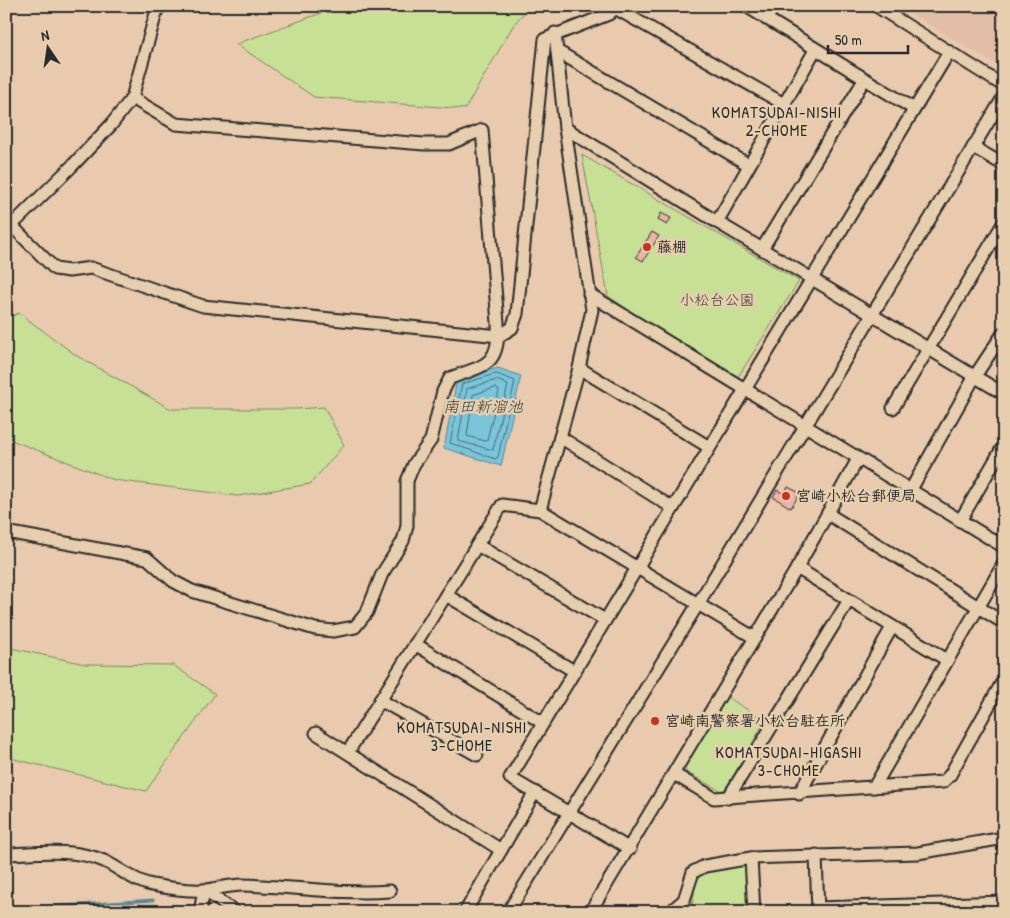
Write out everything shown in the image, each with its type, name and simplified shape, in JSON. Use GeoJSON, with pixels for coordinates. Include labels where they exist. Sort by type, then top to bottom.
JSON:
{"type":"FeatureCollection","features":[{"type":"Feature","properties":{"kind":"street"},"geometry":{"type":"LineString","coordinates":[[158,6],[132,98],[111,125],[72,166],[8,225],[55,269],[69,271],[91,268],[203,306],[499,336],[512,328],[517,314],[545,39],[609,14],[616,7],[784,104]]}},
{"type":"Feature","properties":{"kind":"street"},"geometry":{"type":"LineString","coordinates":[[746,6],[914,109]]}},
{"type":"Feature","properties":{"kind":"street"},"geometry":{"type":"LineString","coordinates":[[766,19],[774,6]]}},
{"type":"Feature","properties":{"kind":"street"},"geometry":{"type":"LineString","coordinates":[[876,6],[1004,86]]}},
{"type":"Feature","properties":{"kind":"street"},"geometry":{"type":"LineString","coordinates":[[540,510],[579,368],[592,310],[566,128],[555,34]]}},
{"type":"Feature","properties":{"kind":"street"},"geometry":{"type":"LineString","coordinates":[[717,222],[815,50]]}},
{"type":"Feature","properties":{"kind":"street"},"geometry":{"type":"LineString","coordinates":[[557,51],[749,165]]}},
{"type":"Feature","properties":{"kind":"street"},"geometry":{"type":"LineString","coordinates":[[630,848],[510,778],[636,567],[814,278],[950,52]]}},
{"type":"Feature","properties":{"kind":"street"},"geometry":{"type":"LineString","coordinates":[[762,248],[864,80]]}},
{"type":"Feature","properties":{"kind":"street"},"geometry":{"type":"LineString","coordinates":[[508,912],[698,604],[803,426],[1004,96]]}},
{"type":"Feature","properties":{"kind":"street"},"geometry":{"type":"LineString","coordinates":[[6,532],[147,558],[173,581],[192,591],[316,628],[333,631],[355,626],[367,612],[382,574],[403,541],[407,526],[406,481],[414,464],[431,440],[443,391],[450,378],[486,365],[495,355],[499,336],[482,130],[449,144],[424,144],[176,124],[132,98]]}},
{"type":"Feature","properties":{"kind":"street"},"geometry":{"type":"LineString","coordinates":[[566,128],[717,222],[814,278],[1004,394]]}},
{"type":"Feature","properties":{"kind":"street"},"geometry":{"type":"LineString","coordinates":[[973,147],[1004,165]]}},
{"type":"Feature","properties":{"kind":"street"},"geometry":{"type":"LineString","coordinates":[[893,408],[1004,222]]}},
{"type":"Feature","properties":{"kind":"street"},"geometry":{"type":"LineString","coordinates":[[589,294],[1004,547]]}},
{"type":"Feature","properties":{"kind":"street"},"geometry":{"type":"LineString","coordinates":[[910,491],[975,376],[1004,332]]}},
{"type":"Feature","properties":{"kind":"street"},"geometry":{"type":"LineString","coordinates":[[579,368],[709,448]]}},
{"type":"Feature","properties":{"kind":"street"},"geometry":{"type":"LineString","coordinates":[[560,437],[673,508]]}},
{"type":"Feature","properties":{"kind":"street"},"geometry":{"type":"LineString","coordinates":[[960,521],[1004,445]]}},
{"type":"Feature","properties":{"kind":"street"},"geometry":{"type":"LineString","coordinates":[[590,912],[797,568],[858,459]]}},
{"type":"Feature","properties":{"kind":"street"},"geometry":{"type":"LineString","coordinates":[[348,752],[502,505],[540,510],[755,638]]}},
{"type":"Feature","properties":{"kind":"street"},"geometry":{"type":"LineString","coordinates":[[828,514],[1004,623]]}},
{"type":"Feature","properties":{"kind":"street"},"geometry":{"type":"LineString","coordinates":[[477,545],[605,620]]}},
{"type":"Feature","properties":{"kind":"street"},"geometry":{"type":"LineString","coordinates":[[874,787],[1004,563]]}},
{"type":"Feature","properties":{"kind":"street"},"geometry":{"type":"LineString","coordinates":[[797,568],[947,660]]}},
{"type":"Feature","properties":{"kind":"street"},"geometry":{"type":"LineString","coordinates":[[446,595],[574,671]]}},
{"type":"Feature","properties":{"kind":"street"},"geometry":{"type":"LineString","coordinates":[[728,798],[849,600]]}},
{"type":"Feature","properties":{"kind":"street"},"geometry":{"type":"LineString","coordinates":[[799,794],[892,627]]}},
{"type":"Feature","properties":{"kind":"street"},"geometry":{"type":"LineString","coordinates":[[415,644],[543,723]]}},
{"type":"Feature","properties":{"kind":"street"},"geometry":{"type":"LineString","coordinates":[[674,774],[714,798],[799,794],[943,782],[950,775],[1004,680]]}},
{"type":"Feature","properties":{"kind":"street"},"geometry":{"type":"LineString","coordinates":[[380,700],[477,755]]}},
{"type":"Feature","properties":{"kind":"street"},"geometry":{"type":"LineString","coordinates":[[316,733],[501,850]]}},
{"type":"Feature","properties":{"kind":"street"},"geometry":{"type":"LineString","coordinates":[[464,912],[535,792]]}},
{"type":"Feature","properties":{"kind":"street"},"geometry":{"type":"LineString","coordinates":[[670,912],[684,900],[693,872],[705,866],[751,858],[918,853],[1004,838]]}},
{"type":"Feature","properties":{"kind":"street"},"geometry":{"type":"LineString","coordinates":[[6,854],[63,852],[82,854],[104,861],[149,884],[204,890],[239,885],[302,887],[345,893],[390,891]]}},
{"type":"Feature","properties":{"kind":"street"},"geometry":{"type":"LineString","coordinates":[[816,855],[817,910],[1004,902]]}},
{"type":"Feature","properties":{"kind":"street"},"geometry":{"type":"LineString","coordinates":[[751,858],[754,912]]}},
{"type":"Feature","properties":{"kind":"street"},"geometry":{"type":"LineString","coordinates":[[200,912],[204,890]]}},
{"type":"Feature","properties":{"kind":"street"},"geometry":{"type":"LineString","coordinates":[[204,890],[235,912]]}},
{"type":"Feature","properties":{"kind":"shaded area"},"geometry":{"type":"Polygon","coordinates":[[[898,6],[1004,6],[1004,54],[997,65],[898,6]]]}},
{"type":"Feature","properties":{"kind":"green space"},"geometry":{"type":"Polygon","coordinates":[[[353,6],[530,6],[514,24],[465,109],[314,97],[236,44],[324,12],[353,6]]]}},
{"type":"Feature","properties":{"kind":"green space","name":"小松台公園"},"geometry":{"type":"Polygon","coordinates":[[[582,155],[799,281],[734,383],[608,296],[582,155]]]}},
{"type":"Feature","properties":{"kind":"green space"},"geometry":{"type":"Polygon","coordinates":[[[19,313],[77,356],[171,409],[297,409],[324,407],[344,445],[310,484],[238,496],[114,480],[6,438],[6,319],[19,313]]]}},
{"type":"Feature","properties":{"kind":"green space"},"geometry":{"type":"Polygon","coordinates":[[[6,647],[85,664],[173,665],[215,694],[146,791],[6,757],[6,647]]]}},
{"type":"Feature","properties":{"kind":"green space"},"geometry":{"type":"Polygon","coordinates":[[[726,696],[765,721],[726,789],[721,791],[686,772],[685,765],[726,696]]]}},
{"type":"Feature","properties":{"kind":"green space"},"geometry":{"type":"Polygon","coordinates":[[[747,865],[746,912],[681,912],[693,902],[696,877],[704,872],[747,865]]]}},
{"type":"Feature","properties":{"kind":"water","name":"南田新溜池"},"geometry":{"type":"Polygon","coordinates":[[[498,368],[521,376],[501,466],[444,448],[457,379],[498,368]]]}},
{"type":"Feature","properties":{"kind":"building"},"geometry":{"type":"Polygon","coordinates":[[[661,213],[671,218],[667,225],[658,220],[661,213]]]}},
{"type":"Feature","properties":{"kind":"building","name":"藤棚"},"geometry":{"type":"Polygon","coordinates":[[[652,232],[659,236],[643,261],[636,257],[652,232]]]}},
{"type":"Feature","properties":{"kind":"building","name":"宮崎小松台郵便局"},"geometry":{"type":"Polygon","coordinates":[[[788,487],[800,493],[791,508],[773,497],[777,490],[784,494],[788,487]]]}},
{"type":"Feature","properties":{"kind":"waterway"},"geometry":{"type":"LineString","coordinates":[[6,910],[153,900]]}},
{"type":"Feature","properties":{"kind":"place","name":"藤棚"},"geometry":{"type":"Point","coordinates":[647,247]}},
{"type":"Feature","properties":{"kind":"place","name":"宮崎小松台郵便局"},"geometry":{"type":"Point","coordinates":[786,496]}},
{"type":"Feature","properties":{"kind":"place","name":"宮崎南警察署小松台駐在所"},"geometry":{"type":"Point","coordinates":[655,721]}},
{"type":"Feature","properties":{"kind":"district","name":"KOMATSUDAI-NISHI 2-CHOME"},"geometry":{"type":"Point","coordinates":[777,121]}},
{"type":"Feature","properties":{"kind":"district","name":"KOMATSUDAI-NISHI 3-CHOME"},"geometry":{"type":"Point","coordinates":[462,736]}},
{"type":"Feature","properties":{"kind":"district","name":"KOMATSUDAI-HIGASHI 3-CHOME"},"geometry":{"type":"Point","coordinates":[789,761]}}]}
